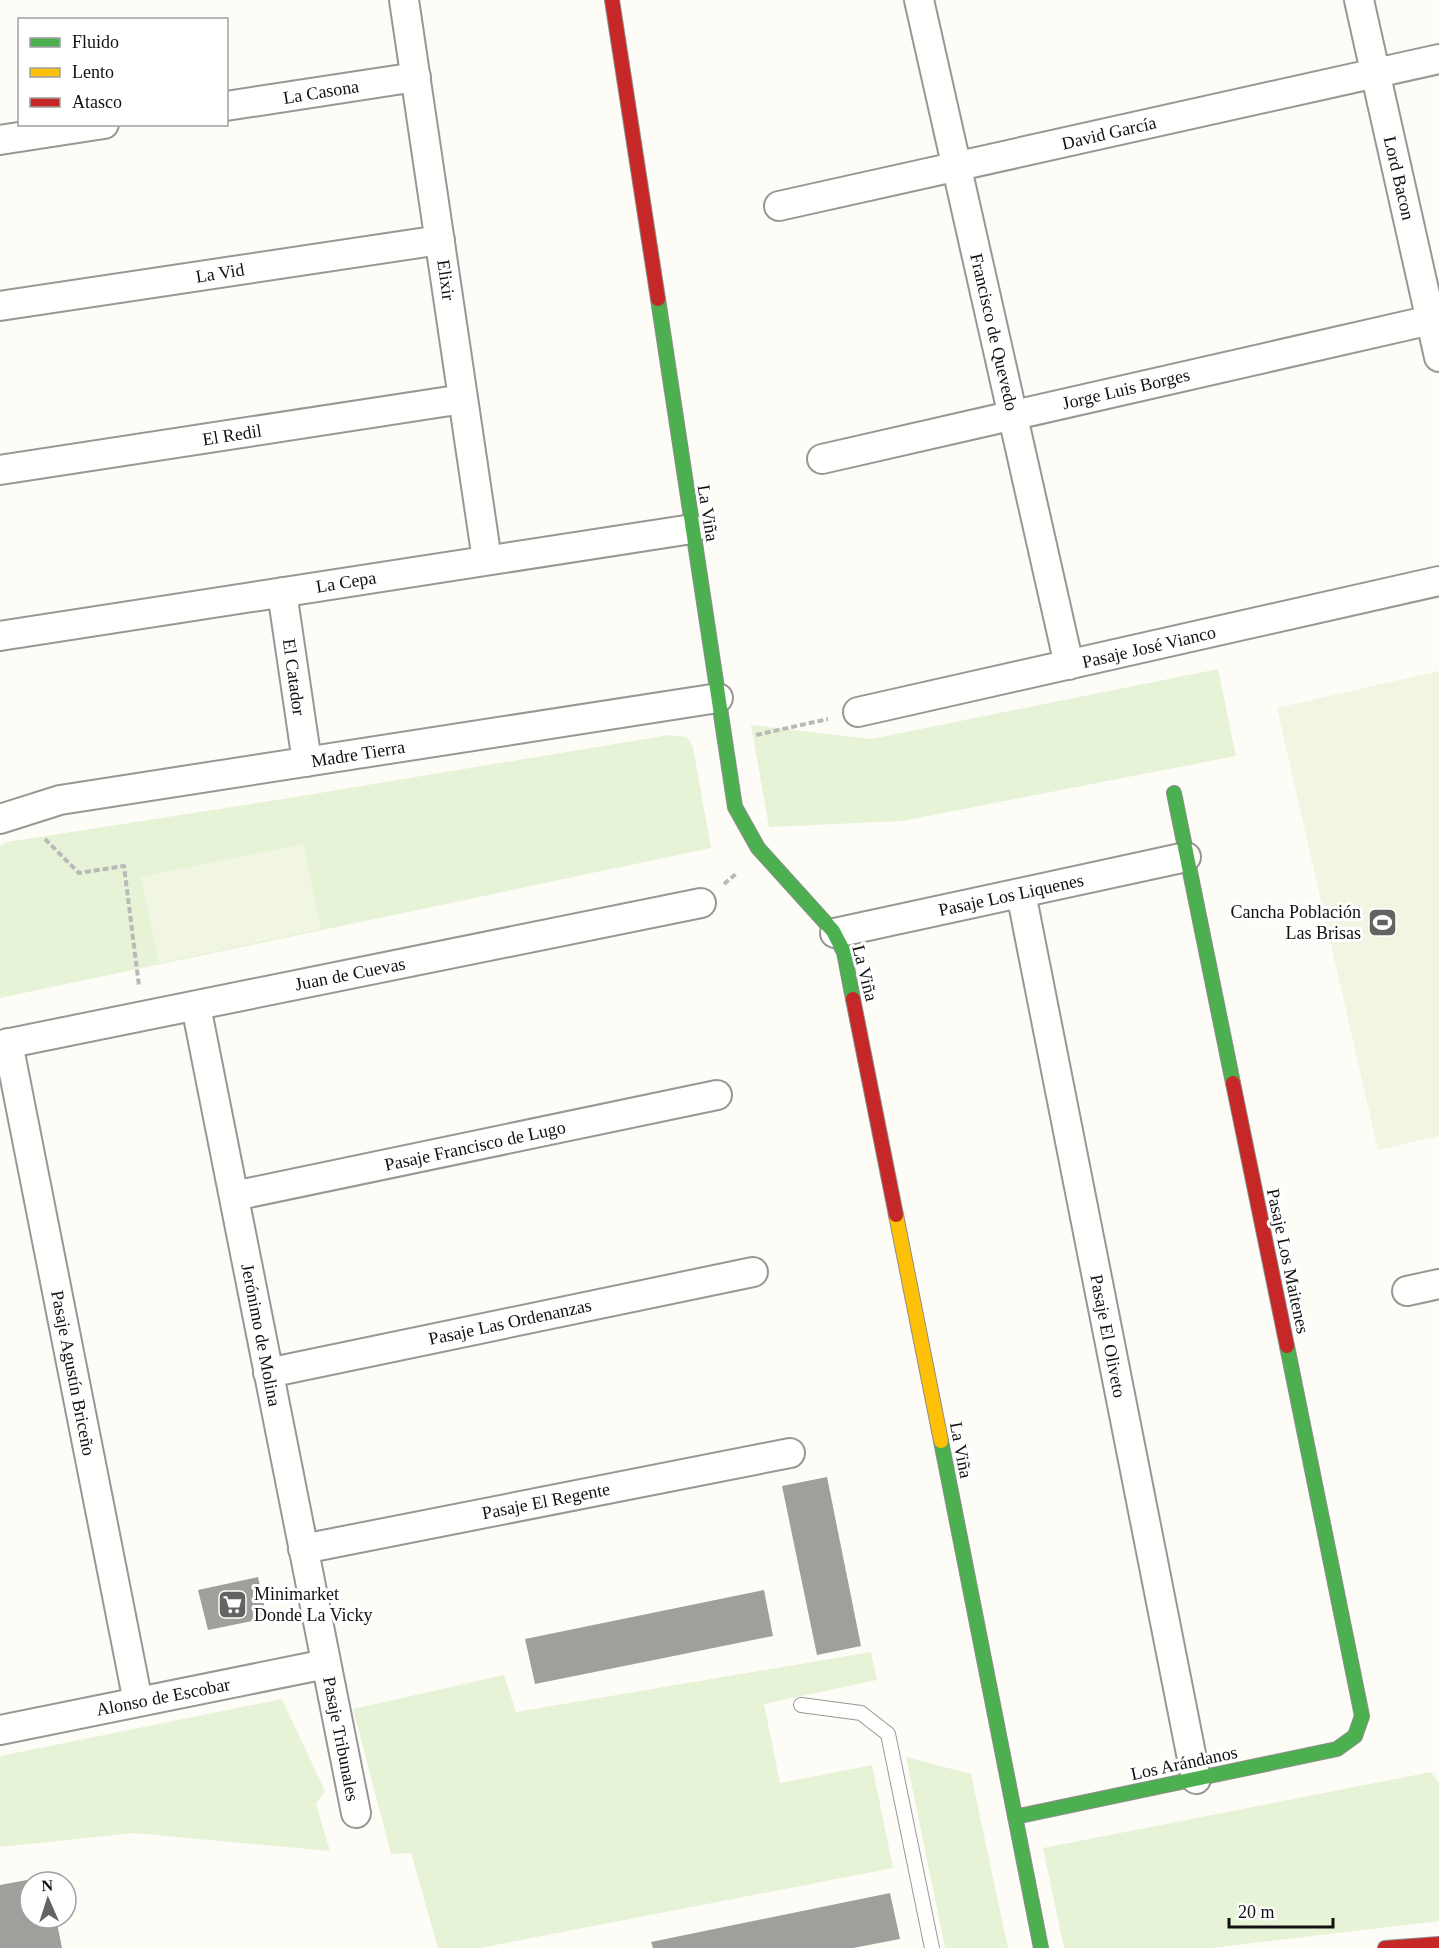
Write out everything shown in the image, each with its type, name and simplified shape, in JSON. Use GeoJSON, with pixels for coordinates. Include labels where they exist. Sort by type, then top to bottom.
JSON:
{"type":"FeatureCollection","features":[{"type":"Feature","properties":{"kind":"street","name":"Elixir"},"geometry":{"type":"LineString","coordinates":[[405,0],[487,560]]}},
{"type":"Feature","properties":{"kind":"street","name":"La Viña"},"geometry":{"type":"LineString","coordinates":[[612,0],[735,807],[750,840],[760,854],[814,906],[835,933],[848,971],[1041,1948]]}},
{"type":"Feature","properties":{"kind":"street","name":"Francisco de Quevedo"},"geometry":{"type":"LineString","coordinates":[[919,0],[1069,665]]}},
{"type":"Feature","properties":{"kind":"street","name":"Lord Bacon"},"geometry":{"type":"LineString","coordinates":[[1359,0],[1439,357]]}},
{"type":"Feature","properties":{"kind":"street","name":"David García"},"geometry":{"type":"LineString","coordinates":[[779,206],[1439,59]]}},
{"type":"Feature","properties":{"kind":"street","name":"La Casona"},"geometry":{"type":"LineString","coordinates":[[228,106],[416,77]]}},
{"type":"Feature","properties":{"kind":"street"},"geometry":{"type":"LineString","coordinates":[[0,140],[91,126]]}},
{"type":"Feature","properties":{"kind":"street","name":"La Vid"},"geometry":{"type":"LineString","coordinates":[[0,306],[440,240]]}},
{"type":"Feature","properties":{"kind":"street","name":"Jorge Luis Borges"},"geometry":{"type":"LineString","coordinates":[[822,459],[1431,320]]}},
{"type":"Feature","properties":{"kind":"street","name":"El Redil"},"geometry":{"type":"LineString","coordinates":[[0,470],[463,399]]}},
{"type":"Feature","properties":{"kind":"street","name":"La Cepa"},"geometry":{"type":"LineString","coordinates":[[0,636],[692,529]]}},
{"type":"Feature","properties":{"kind":"street","name":"Pasaje José Vianco"},"geometry":{"type":"LineString","coordinates":[[858,712],[1439,581]]}},
{"type":"Feature","properties":{"kind":"street","name":"El Catador"},"geometry":{"type":"LineString","coordinates":[[282,592],[306,762]]}},
{"type":"Feature","properties":{"kind":"street","name":"Madre Tierra"},"geometry":{"type":"LineString","coordinates":[[9,815],[60,800],[718,698]]}},
{"type":"Feature","properties":{"kind":"street","name":"Pasaje Los Maitenes"},"geometry":{"type":"LineString","coordinates":[[1174,793],[1362,1706],[1360,1727],[1355,1736]]}},
{"type":"Feature","properties":{"kind":"street","name":"Pasaje Los Liquenes"},"geometry":{"type":"LineString","coordinates":[[835,933],[1186,857]]}},
{"type":"Feature","properties":{"kind":"street","name":"Pasaje El Oliveto"},"geometry":{"type":"LineString","coordinates":[[1021,893],[1196,1779]]}},
{"type":"Feature","properties":{"kind":"street","name":"Juan de Cuevas"},"geometry":{"type":"LineString","coordinates":[[4,1044],[700,903]]}},
{"type":"Feature","properties":{"kind":"street","name":"Jerónimo de Molina"},"geometry":{"type":"LineString","coordinates":[[196,1006],[326,1664]]}},
{"type":"Feature","properties":{"kind":"street","name":"Pasaje Agustín Briceño"},"geometry":{"type":"LineString","coordinates":[[4,1044],[138,1701]]}},
{"type":"Feature","properties":{"kind":"street","name":"Pasaje Francisco de Lugo"},"geometry":{"type":"LineString","coordinates":[[234,1196],[717,1095]]}},
{"type":"Feature","properties":{"kind":"street","name":"Pasaje Las Ordenanzas"},"geometry":{"type":"LineString","coordinates":[[268,1373],[753,1272]]}},
{"type":"Feature","properties":{"kind":"street"},"geometry":{"type":"LineString","coordinates":[[1407,1291],[1439,1284]]}},
{"type":"Feature","properties":{"kind":"street","name":"Pasaje El Regente"},"geometry":{"type":"LineString","coordinates":[[303,1549],[789,1453]]}},
{"type":"Feature","properties":{"kind":"street","name":"Alonso de Escobar"},"geometry":{"type":"LineString","coordinates":[[0,1730],[326,1664]]}},
{"type":"Feature","properties":{"kind":"street","name":"Pasaje Tribunales"},"geometry":{"type":"LineString","coordinates":[[326,1664],[356,1813]]}},
{"type":"Feature","properties":{"kind":"street","name":"Los Arándanos"},"geometry":{"type":"LineString","coordinates":[[1015,1817],[1327,1752],[1347,1744],[1355,1736]]}},
{"type":"Feature","properties":{"kind":"street"},"geometry":{"type":"LineString","coordinates":[[1385,1948],[1439,1944]]}},
{"type":"Feature","properties":{"kind":"lane"},"geometry":{"type":"LineString","coordinates":[[801,1705],[861,1713],[888,1734],[932,1948]]}},
{"type":"Feature","properties":{"kind":"path"},"geometry":{"type":"LineString","coordinates":[[725,741],[858,712]]}},
{"type":"Feature","properties":{"kind":"path"},"geometry":{"type":"LineString","coordinates":[[9,815],[79,873],[124,866],[144,1016]]}},
{"type":"Feature","properties":{"kind":"path"},"geometry":{"type":"LineString","coordinates":[[700,903],[760,854]]}},
{"type":"Feature","properties":{"kind":"green space"},"geometry":{"type":"Polygon","coordinates":[[[1218,669],[1236,756],[902,821],[769,827],[751,725],[871,739],[1218,669]]]}},
{"type":"Feature","properties":{"kind":"green space","name":"Cancha Población Las Brisas"},"geometry":{"type":"Polygon","coordinates":[[[1439,671],[1439,1136],[1378,1150],[1277,708],[1439,671]]]}},
{"type":"Feature","properties":{"kind":"green space"},"geometry":{"type":"Polygon","coordinates":[[[669,735],[687,737],[693,747],[711,848],[0,998],[0,846],[7,842],[669,735]]]}},
{"type":"Feature","properties":{"kind":"green space"},"geometry":{"type":"Polygon","coordinates":[[[303,844],[321,929],[159,963],[141,877],[303,844]]]}},
{"type":"Feature","properties":{"kind":"green space"},"geometry":{"type":"Polygon","coordinates":[[[871,1652],[877,1680],[764,1704],[780,1783],[872,1765],[893,1868],[480,1948],[438,1948],[411,1853],[391,1854],[353,1709],[504,1675],[516,1712],[871,1652]]]}},
{"type":"Feature","properties":{"kind":"green space"},"geometry":{"type":"Polygon","coordinates":[[[282,1699],[325,1791],[316,1804],[330,1851],[134,1833],[0,1847],[0,1756],[282,1699]]]}},
{"type":"Feature","properties":{"kind":"green space"},"geometry":{"type":"Polygon","coordinates":[[[906,1757],[971,1774],[1008,1948],[945,1948],[906,1757]]]}},
{"type":"Feature","properties":{"kind":"green space"},"geometry":{"type":"Polygon","coordinates":[[[1431,1772],[1439,1783],[1439,1921],[1211,1948],[1064,1948],[1043,1848],[1431,1772]]]}},
{"type":"Feature","properties":{"kind":"building"},"geometry":{"type":"Polygon","coordinates":[[[827,1477],[861,1646],[817,1655],[782,1486],[827,1477]]]}},
{"type":"Feature","properties":{"kind":"building","name":"Minimarket Donde La Vicky"},"geometry":{"type":"Polygon","coordinates":[[[258,1577],[267,1618],[208,1630],[198,1590],[258,1577]]]}},
{"type":"Feature","properties":{"kind":"building"},"geometry":{"type":"Polygon","coordinates":[[[764,1590],[773,1636],[535,1684],[525,1639],[764,1590]]]}},
{"type":"Feature","properties":{"kind":"building"},"geometry":{"type":"Polygon","coordinates":[[[18,1882],[18,1930],[58,1930],[62,1948],[0,1948],[0,1885],[18,1882]]]}},
{"type":"Feature","properties":{"kind":"building"},"geometry":{"type":"Polygon","coordinates":[[[890,1893],[900,1939],[853,1948],[653,1948],[651,1942],[890,1893]]]}},
{"type":"Feature","properties":{"kind":"traffic: fast"},"geometry":{"type":"LineString","coordinates":[[658,299],[735,807],[758,848],[833,931],[844,952],[853,999]]}},
{"type":"Feature","properties":{"kind":"traffic: fast"},"geometry":{"type":"LineString","coordinates":[[1174,793],[1233,1083]]}},
{"type":"Feature","properties":{"kind":"traffic: fast"},"geometry":{"type":"LineString","coordinates":[[1015,1817],[1337,1749],[1355,1736],[1362,1716],[1287,1346]]}},
{"type":"Feature","properties":{"kind":"traffic: fast"},"geometry":{"type":"LineString","coordinates":[[941,1441],[1041,1948]]}},
{"type":"Feature","properties":{"kind":"traffic: slow"},"geometry":{"type":"LineString","coordinates":[[896,1215],[941,1441]]}},
{"type":"Feature","properties":{"kind":"traffic: jam"},"geometry":{"type":"LineString","coordinates":[[612,0],[658,299]]}},
{"type":"Feature","properties":{"kind":"traffic: jam"},"geometry":{"type":"LineString","coordinates":[[853,999],[896,1215]]}},
{"type":"Feature","properties":{"kind":"traffic: jam"},"geometry":{"type":"LineString","coordinates":[[1233,1083],[1287,1346]]}},
{"type":"Feature","properties":{"kind":"traffic: jam"},"geometry":{"type":"LineString","coordinates":[[1385,1948],[1439,1944]]}},
{"type":"Feature","properties":{"kind":"place","name":"Cancha Población Las Brisas"},"geometry":{"type":"Point","coordinates":[1382,922]}},
{"type":"Feature","properties":{"kind":"place","name":"Minimarket Donde La Vicky"},"geometry":{"type":"Point","coordinates":[233,1604]}}]}
